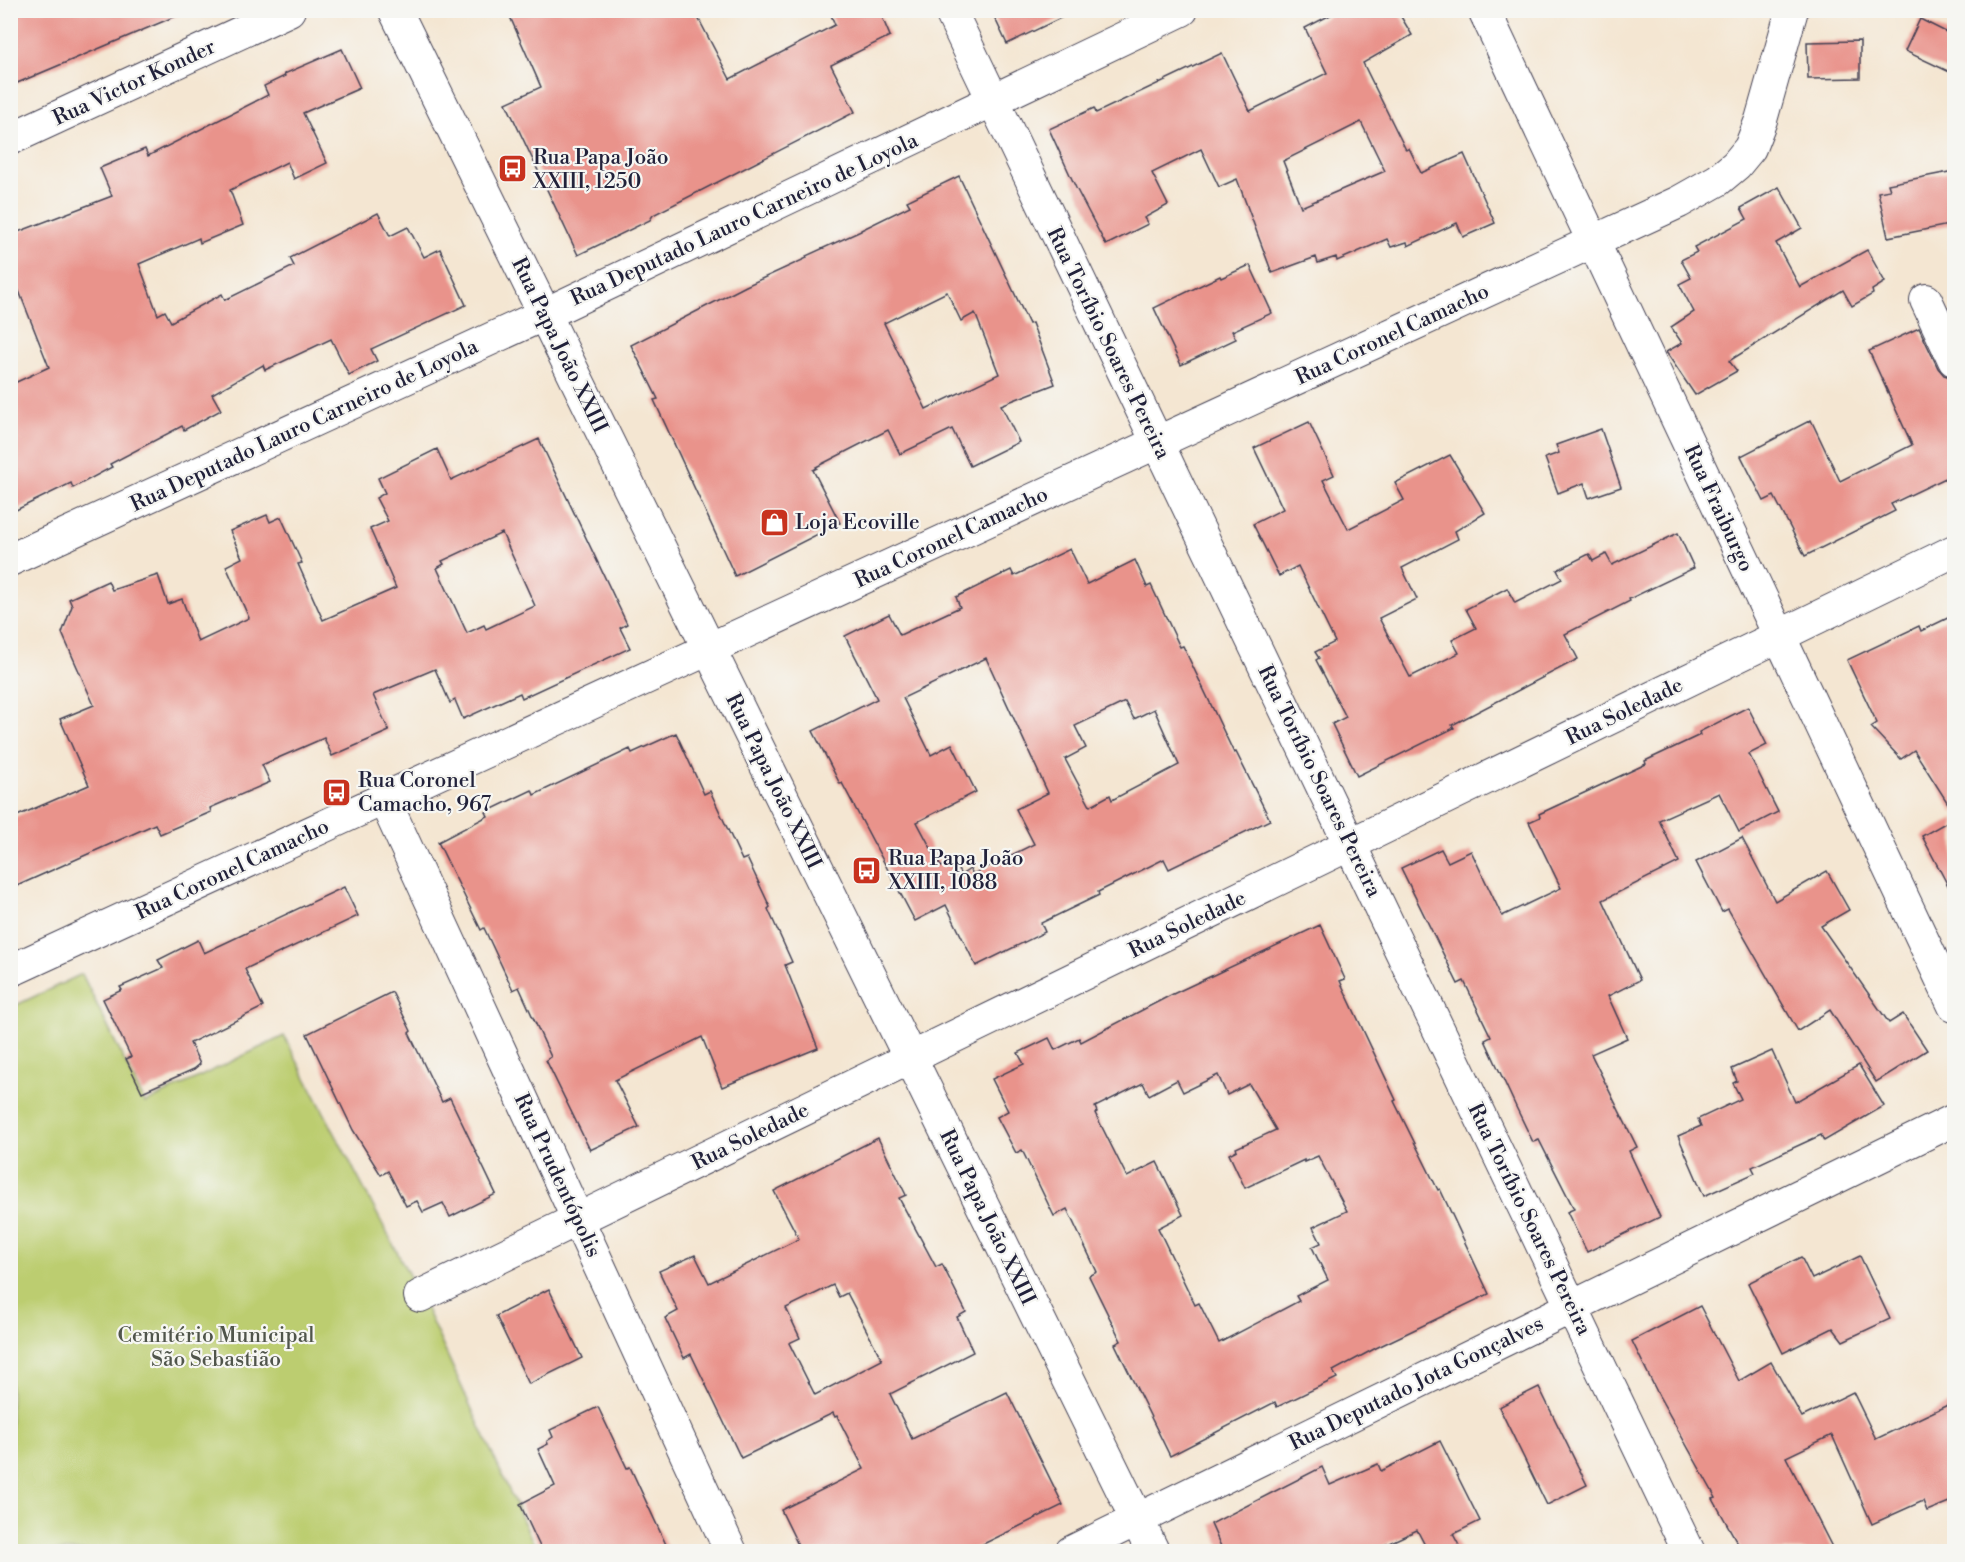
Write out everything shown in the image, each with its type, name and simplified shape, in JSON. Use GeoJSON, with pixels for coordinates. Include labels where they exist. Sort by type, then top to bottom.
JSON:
{"type":"FeatureCollection","features":[{"type":"Feature","properties":{"kind":"main road","name":"Rua Papa João XXIII"},"geometry":{"type":"LineString","coordinates":[[395,10],[1153,1551]]}},
{"type":"Feature","properties":{"kind":"street","name":"Rua Victor Konder"},"geometry":{"type":"LineString","coordinates":[[10,139],[289,10]]}},
{"type":"Feature","properties":{"kind":"street","name":"Rua Toríbio Soares Pereira"},"geometry":{"type":"LineString","coordinates":[[950,10],[1689,1551]]}},
{"type":"Feature","properties":{"kind":"street","name":"Rua Deputado Lauro Carneiro de Loyola"},"geometry":{"type":"LineString","coordinates":[[10,560],[545,314],[1182,10]]}},
{"type":"Feature","properties":{"kind":"street","name":"Rua Fraiburgo"},"geometry":{"type":"LineString","coordinates":[[1484,10],[1954,1006]]}},
{"type":"Feature","properties":{"kind":"street","name":"Rua Coronel Camacho"},"geometry":{"type":"LineString","coordinates":[[10,971],[1679,202],[1718,180],[1736,165],[1750,148],[1792,10]]}},
{"type":"Feature","properties":{"kind":"street"},"geometry":{"type":"LineString","coordinates":[[1926,300],[1954,360]]}},
{"type":"Feature","properties":{"kind":"street","name":"Rua Soledade"},"geometry":{"type":"LineString","coordinates":[[420,1296],[1954,551]]}},
{"type":"Feature","properties":{"kind":"street","name":"Rua Prudentópolis"},"geometry":{"type":"LineString","coordinates":[[384,799],[731,1551]]}},
{"type":"Feature","properties":{"kind":"street","name":"Rua Deputado Jota Gonçalves"},"geometry":{"type":"LineString","coordinates":[[1071,1551],[1954,1120]]}},
{"type":"Feature","properties":{"kind":"green space","name":"Cemitério Municipal São Sebastião"},"geometry":{"type":"Polygon","coordinates":[[[82,974],[145,1103],[284,1036],[420,1296],[537,1551],[11,1551],[10,1008],[82,974]]]}},
{"type":"Feature","properties":{"kind":"building"},"geometry":{"type":"Polygon","coordinates":[[[10,10],[188,10],[188,11],[10,86],[10,10]]]}},
{"type":"Feature","properties":{"kind":"building"},"geometry":{"type":"Polygon","coordinates":[[[507,10],[694,10],[730,79],[835,25],[829,10],[879,10],[890,36],[831,65],[855,112],[653,215],[650,220],[578,255],[506,103],[541,87],[507,10]]]}},
{"type":"Feature","properties":{"kind":"building"},"geometry":{"type":"Polygon","coordinates":[[[991,10],[1077,10],[1007,44],[991,10]]]}},
{"type":"Feature","properties":{"kind":"building"},"geometry":{"type":"Polygon","coordinates":[[[1340,10],[1397,10],[1412,35],[1363,63],[1406,150],[1409,148],[1421,173],[1464,154],[1495,223],[1463,237],[1457,223],[1408,246],[1407,242],[1391,247],[1387,239],[1337,261],[1336,257],[1318,263],[1316,257],[1272,273],[1237,179],[1219,187],[1201,149],[1152,173],[1168,205],[1144,218],[1148,224],[1106,245],[1049,129],[1094,108],[1096,113],[1222,53],[1250,111],[1327,73],[1305,28],[1340,10]],[[1361,122],[1283,161],[1301,207],[1385,171],[1361,122]]]}},
{"type":"Feature","properties":{"kind":"building"},"geometry":{"type":"Polygon","coordinates":[[[1920,19],[1954,36],[1954,74],[1905,51],[1920,19]]]}},
{"type":"Feature","properties":{"kind":"building"},"geometry":{"type":"Polygon","coordinates":[[[1860,41],[1860,78],[1808,79],[1807,42],[1860,41]]]}},
{"type":"Feature","properties":{"kind":"building"},"geometry":{"type":"Polygon","coordinates":[[[342,49],[360,88],[303,113],[327,163],[294,179],[287,162],[230,190],[243,225],[200,243],[199,238],[139,264],[158,315],[165,311],[171,322],[222,294],[225,300],[294,266],[290,258],[378,213],[390,236],[408,227],[424,257],[440,249],[466,305],[371,349],[377,361],[349,375],[331,339],[265,370],[263,365],[212,394],[221,410],[184,430],[182,426],[110,464],[112,467],[73,488],[71,483],[10,513],[10,385],[49,367],[10,268],[10,235],[112,196],[100,168],[145,149],[148,156],[268,95],[264,86],[285,76],[284,74],[342,49]]]}},
{"type":"Feature","properties":{"kind":"building"},"geometry":{"type":"Polygon","coordinates":[[[1954,171],[1954,224],[1888,237],[1878,192],[1890,190],[1888,184],[1954,171]]]}},
{"type":"Feature","properties":{"kind":"building"},"geometry":{"type":"Polygon","coordinates":[[[959,176],[1029,324],[1032,323],[1055,384],[1001,405],[1019,442],[970,466],[952,429],[900,454],[888,430],[816,467],[813,470],[840,523],[735,576],[654,400],[658,399],[631,345],[910,206],[907,201],[959,176]],[[947,292],[884,323],[926,409],[999,374],[975,313],[961,321],[947,292]]]}},
{"type":"Feature","properties":{"kind":"building"},"geometry":{"type":"Polygon","coordinates":[[[1779,187],[1802,228],[1776,243],[1800,287],[1867,250],[1885,282],[1872,290],[1873,294],[1852,306],[1843,290],[1729,361],[1737,371],[1695,395],[1666,352],[1682,343],[1671,327],[1694,312],[1679,284],[1691,278],[1681,260],[1697,252],[1694,247],[1747,219],[1741,208],[1779,187]]]}},
{"type":"Feature","properties":{"kind":"building"},"geometry":{"type":"Polygon","coordinates":[[[1250,265],[1272,313],[1232,331],[1236,339],[1181,365],[1154,308],[1220,276],[1221,278],[1250,265]]]}},
{"type":"Feature","properties":{"kind":"building"},"geometry":{"type":"Polygon","coordinates":[[[1919,328],[1938,368],[1944,375],[1954,378],[1954,474],[1891,504],[1895,511],[1805,556],[1774,496],[1764,501],[1741,456],[1811,420],[1840,481],[1912,445],[1869,351],[1919,328]]]}},
{"type":"Feature","properties":{"kind":"building"},"geometry":{"type":"Polygon","coordinates":[[[1309,422],[1334,475],[1323,480],[1348,529],[1404,500],[1395,483],[1450,455],[1485,513],[1455,531],[1458,539],[1402,568],[1417,599],[1379,618],[1410,677],[1459,653],[1452,640],[1476,628],[1466,609],[1507,588],[1515,603],[1562,579],[1557,570],[1589,554],[1593,561],[1606,554],[1612,565],[1678,533],[1694,568],[1629,599],[1630,601],[1565,634],[1578,659],[1452,725],[1454,728],[1357,776],[1332,724],[1346,717],[1316,660],[1319,658],[1315,652],[1335,642],[1298,566],[1279,576],[1253,524],[1283,509],[1254,448],[1309,422]]]}},
{"type":"Feature","properties":{"kind":"building"},"geometry":{"type":"Polygon","coordinates":[[[1601,429],[1621,487],[1589,498],[1584,483],[1558,493],[1545,458],[1559,453],[1556,445],[1601,429]]]}},
{"type":"Feature","properties":{"kind":"building"},"geometry":{"type":"Polygon","coordinates":[[[539,439],[627,624],[620,628],[630,648],[522,698],[520,693],[463,719],[455,700],[450,703],[435,669],[373,695],[389,731],[332,756],[324,738],[262,765],[270,782],[210,808],[211,812],[160,834],[155,824],[10,889],[10,819],[89,785],[60,719],[94,705],[62,633],[72,606],[69,599],[108,581],[112,590],[158,575],[168,604],[182,599],[198,642],[249,618],[226,566],[242,558],[230,531],[267,515],[270,522],[281,517],[302,563],[298,564],[323,620],[396,588],[370,529],[388,521],[376,498],[385,493],[378,478],[437,449],[451,480],[539,439]],[[502,533],[442,561],[444,564],[437,568],[467,633],[484,625],[486,629],[535,606],[502,533]]]}},
{"type":"Feature","properties":{"kind":"building"},"geometry":{"type":"Polygon","coordinates":[[[1070,549],[1087,584],[1135,560],[1147,587],[1151,585],[1180,647],[1183,646],[1234,753],[1236,752],[1270,820],[1169,869],[1164,859],[1098,892],[1099,895],[1041,923],[1045,932],[976,966],[946,905],[915,921],[813,731],[877,699],[845,636],[889,614],[900,635],[960,607],[956,597],[1011,570],[1014,576],[1070,549]],[[986,658],[903,698],[931,755],[952,744],[976,792],[917,822],[941,867],[953,861],[961,875],[970,869],[973,874],[1034,844],[1016,809],[1048,793],[986,658]],[[1125,702],[1075,726],[1086,748],[1065,759],[1090,806],[1110,795],[1112,800],[1179,765],[1154,709],[1134,719],[1125,702]]]}},
{"type":"Feature","properties":{"kind":"building"},"geometry":{"type":"Polygon","coordinates":[[[1954,615],[1954,813],[1914,750],[1901,759],[1871,727],[1877,723],[1847,660],[1919,626],[1921,631],[1954,615]]]}},
{"type":"Feature","properties":{"kind":"building"},"geometry":{"type":"Polygon","coordinates":[[[1748,707],[1767,745],[1749,754],[1778,812],[1739,832],[1719,793],[1659,820],[1679,862],[1603,900],[1640,980],[1608,996],[1627,1038],[1591,1054],[1637,1147],[1629,1151],[1660,1217],[1587,1252],[1567,1212],[1574,1209],[1539,1140],[1533,1142],[1517,1109],[1485,1040],[1491,1037],[1464,981],[1458,984],[1401,868],[1441,849],[1448,862],[1471,851],[1502,916],[1561,888],[1529,822],[1540,817],[1539,814],[1646,764],[1645,761],[1700,735],[1699,732],[1748,707]]]}},
{"type":"Feature","properties":{"kind":"building"},"geometry":{"type":"Polygon","coordinates":[[[676,733],[704,794],[710,791],[742,860],[747,858],[770,907],[768,909],[792,962],[785,965],[818,1048],[722,1087],[702,1037],[615,1080],[639,1127],[590,1150],[546,1060],[551,1057],[519,987],[513,990],[484,928],[481,930],[438,842],[488,816],[486,812],[532,790],[534,795],[630,749],[632,753],[676,733]]]}},
{"type":"Feature","properties":{"kind":"building"},"geometry":{"type":"Polygon","coordinates":[[[1954,818],[1954,897],[1922,836],[1954,818]]]}},
{"type":"Feature","properties":{"kind":"building"},"geometry":{"type":"Polygon","coordinates":[[[1742,838],[1775,901],[1827,871],[1849,910],[1821,926],[1889,1023],[1903,1014],[1927,1050],[1876,1082],[1830,1010],[1798,1031],[1728,909],[1722,912],[1696,862],[1742,838]]]}},
{"type":"Feature","properties":{"kind":"building"},"geometry":{"type":"Polygon","coordinates":[[[344,887],[358,916],[245,969],[263,1007],[190,1043],[200,1064],[194,1069],[142,1092],[126,1059],[131,1057],[103,999],[122,990],[120,987],[163,968],[158,960],[198,940],[204,953],[344,887]]]}},
{"type":"Feature","properties":{"kind":"building"},"geometry":{"type":"Polygon","coordinates":[[[1320,925],[1345,979],[1340,981],[1396,1100],[1394,1101],[1438,1190],[1440,1189],[1489,1294],[1333,1371],[1337,1378],[1277,1407],[1275,1402],[1170,1456],[1115,1344],[1121,1341],[1089,1276],[1097,1272],[1067,1209],[1054,1216],[1022,1150],[1016,1153],[997,1117],[1008,1111],[992,1079],[1024,1064],[1018,1053],[1049,1038],[1055,1050],[1079,1038],[1081,1042],[1173,994],[1320,925]],[[1218,1075],[1183,1092],[1177,1080],[1149,1095],[1143,1083],[1095,1107],[1097,1112],[1095,1113],[1127,1177],[1157,1162],[1183,1215],[1158,1228],[1195,1305],[1199,1303],[1219,1343],[1299,1301],[1296,1296],[1328,1280],[1312,1247],[1321,1243],[1313,1227],[1347,1211],[1318,1156],[1304,1162],[1304,1160],[1245,1188],[1229,1154],[1237,1150],[1236,1148],[1276,1130],[1249,1084],[1227,1095],[1218,1075]]]}},
{"type":"Feature","properties":{"kind":"building"},"geometry":{"type":"Polygon","coordinates":[[[392,992],[442,1102],[450,1098],[496,1194],[450,1217],[443,1203],[423,1212],[417,1201],[406,1206],[388,1171],[381,1175],[353,1130],[307,1034],[392,992]]]}},
{"type":"Feature","properties":{"kind":"building"},"geometry":{"type":"Polygon","coordinates":[[[1772,1051],[1795,1102],[1859,1065],[1884,1106],[1824,1141],[1821,1135],[1752,1167],[1755,1173],[1704,1196],[1678,1136],[1701,1126],[1698,1119],[1741,1099],[1733,1083],[1737,1081],[1732,1069],[1772,1051]]]}},
{"type":"Feature","properties":{"kind":"building"},"geometry":{"type":"Polygon","coordinates":[[[878,1138],[906,1195],[899,1198],[936,1267],[942,1264],[966,1312],[957,1317],[973,1352],[890,1394],[912,1439],[1007,1392],[1063,1505],[969,1551],[801,1551],[781,1510],[864,1469],[837,1416],[835,1417],[833,1413],[741,1458],[691,1354],[684,1358],[665,1318],[678,1311],[659,1271],[695,1255],[709,1283],[799,1239],[774,1191],[878,1138]],[[833,1285],[786,1308],[800,1338],[789,1343],[815,1395],[882,1360],[847,1293],[839,1297],[833,1285]]]}},
{"type":"Feature","properties":{"kind":"building"},"geometry":{"type":"Polygon","coordinates":[[[1860,1256],[1890,1319],[1843,1341],[1833,1328],[1783,1353],[1748,1283],[1801,1257],[1812,1279],[1860,1256]]]}},
{"type":"Feature","properties":{"kind":"building"},"geometry":{"type":"Polygon","coordinates":[[[549,1289],[582,1358],[529,1384],[496,1316],[549,1289]]]}},
{"type":"Feature","properties":{"kind":"building"},"geometry":{"type":"Polygon","coordinates":[[[1700,1306],[1739,1381],[1771,1362],[1802,1417],[1853,1392],[1876,1439],[1954,1402],[1954,1500],[1927,1511],[1923,1501],[1872,1524],[1832,1435],[1786,1457],[1834,1551],[1742,1551],[1632,1341],[1700,1306]]]}},
{"type":"Feature","properties":{"kind":"building"},"geometry":{"type":"Polygon","coordinates":[[[1539,1387],[1587,1485],[1547,1505],[1499,1407],[1539,1387]]]}},
{"type":"Feature","properties":{"kind":"building"},"geometry":{"type":"Polygon","coordinates":[[[598,1407],[627,1468],[630,1467],[669,1551],[542,1551],[520,1504],[555,1486],[538,1449],[548,1444],[547,1441],[553,1437],[550,1430],[598,1407]]]}},
{"type":"Feature","properties":{"kind":"building"},"geometry":{"type":"Polygon","coordinates":[[[1440,1441],[1480,1521],[1453,1534],[1462,1551],[1428,1551],[1417,1530],[1372,1551],[1223,1551],[1211,1524],[1322,1467],[1330,1485],[1378,1464],[1381,1471],[1440,1441]]]}},
{"type":"Feature","properties":{"kind":"place","name":"Rua Papa João XXIII, 1250"},"geometry":{"type":"Point","coordinates":[512,169]}},
{"type":"Feature","properties":{"kind":"place","name":"Loja Ecoville"},"geometry":{"type":"Point","coordinates":[774,522]}},
{"type":"Feature","properties":{"kind":"place","name":"Rua Coronel Camacho, 967"},"geometry":{"type":"Point","coordinates":[337,792]}},
{"type":"Feature","properties":{"kind":"place","name":"Rua Papa João XXIII, 1088"},"geometry":{"type":"Point","coordinates":[867,870]}}]}
